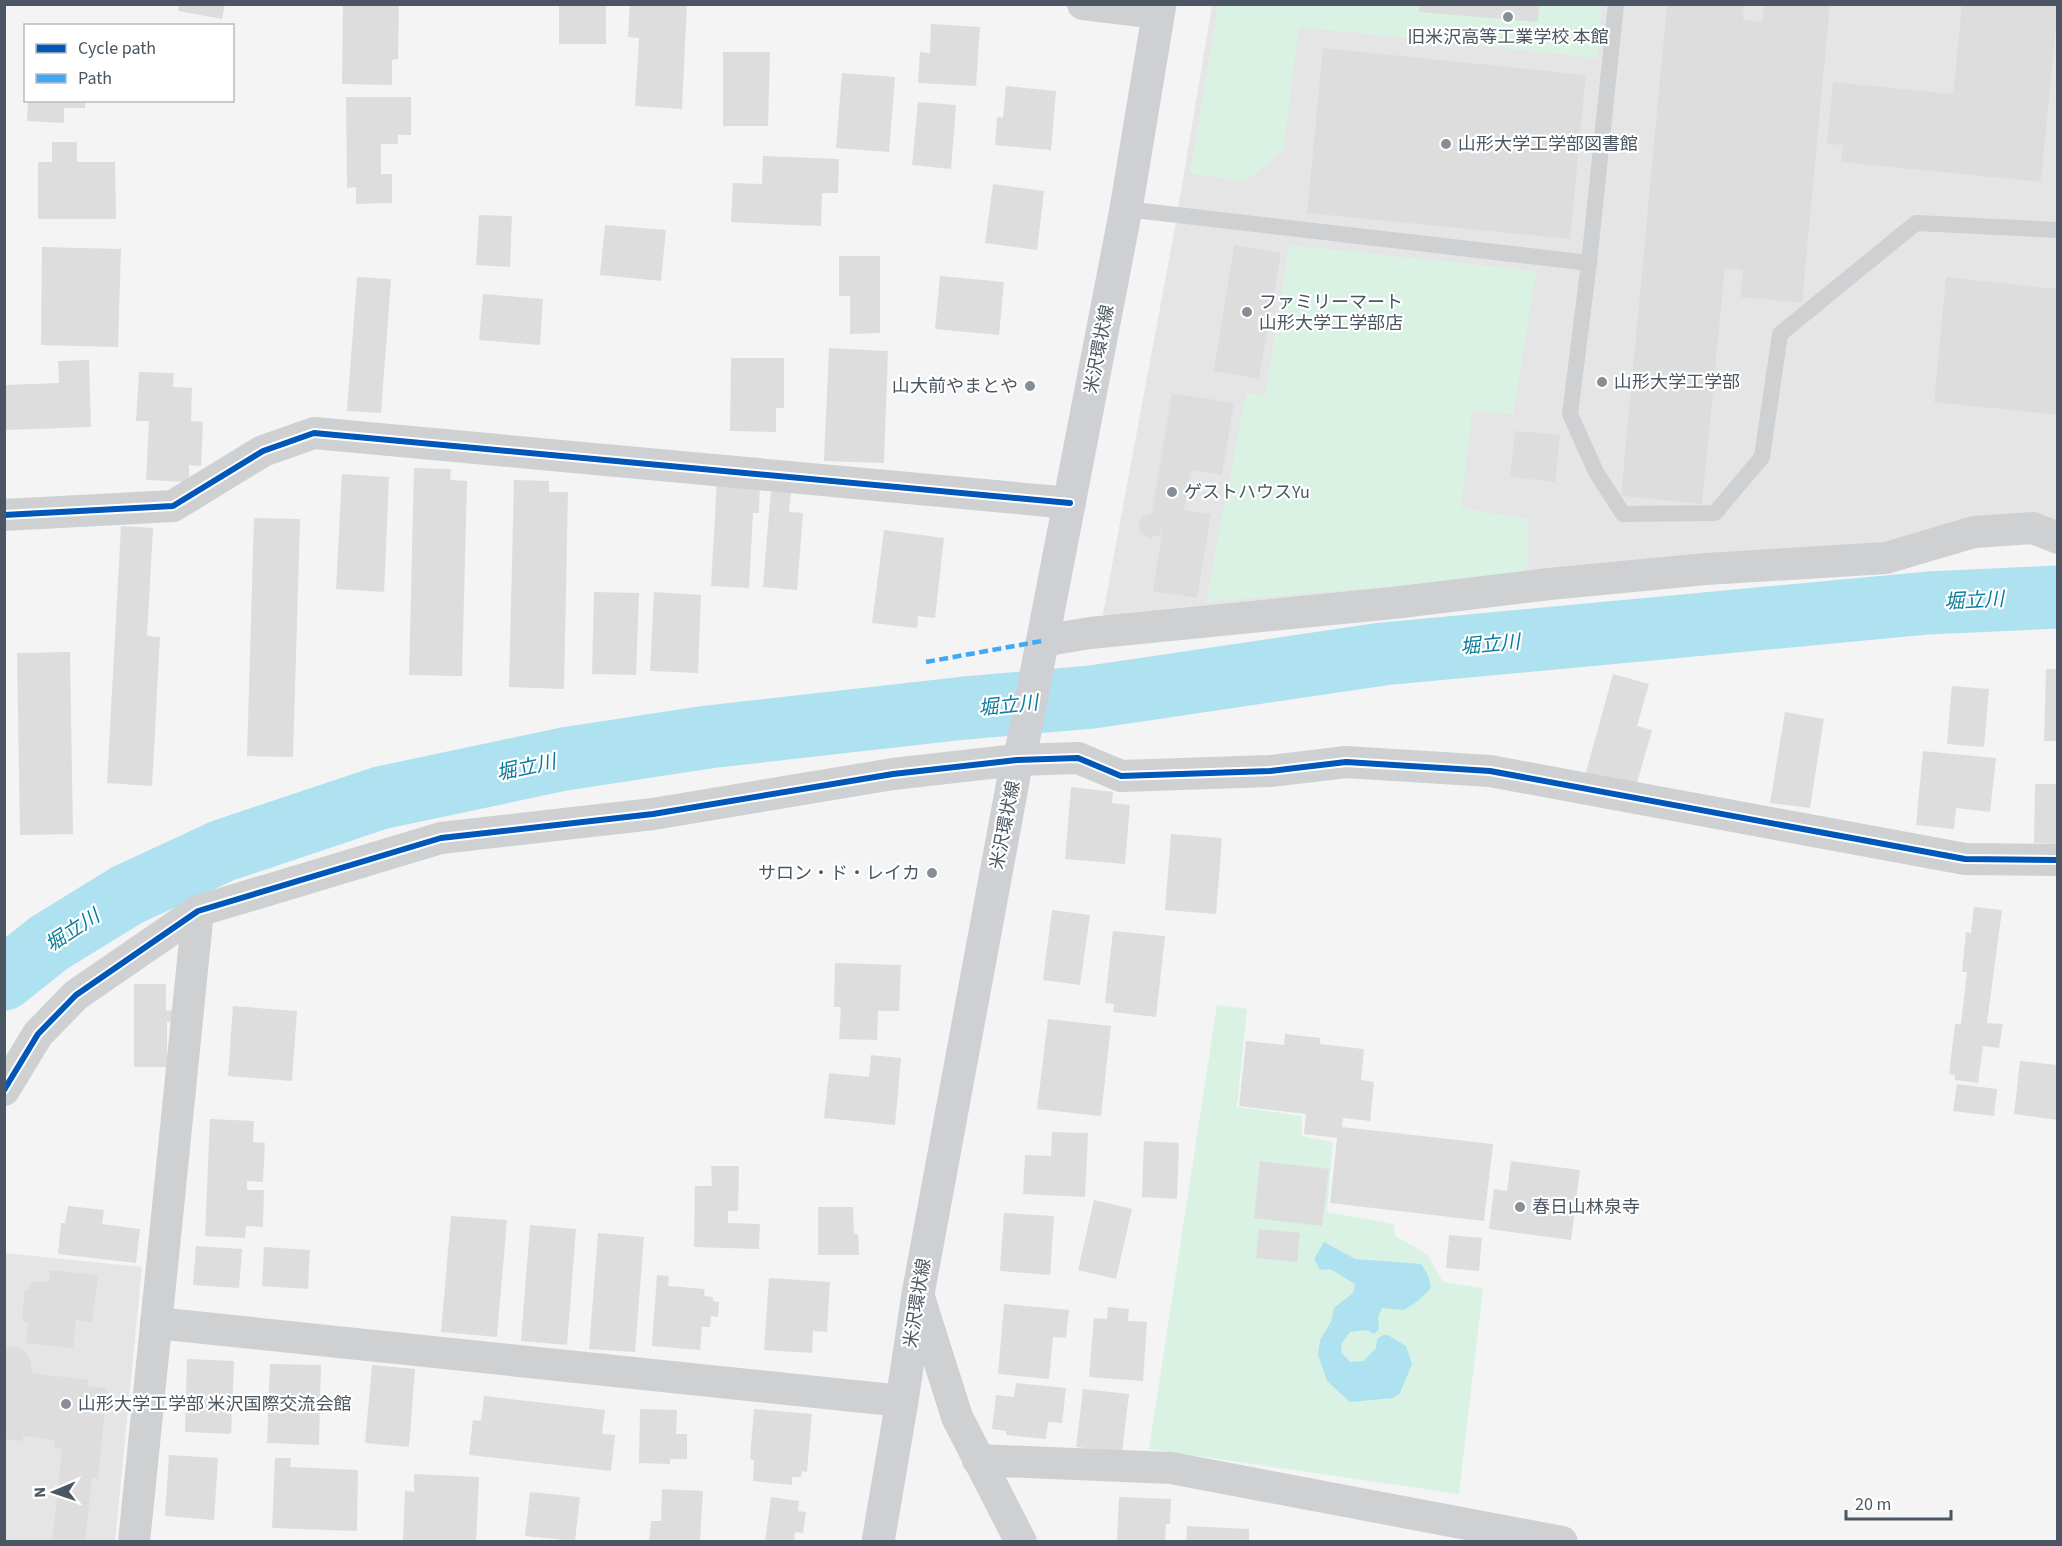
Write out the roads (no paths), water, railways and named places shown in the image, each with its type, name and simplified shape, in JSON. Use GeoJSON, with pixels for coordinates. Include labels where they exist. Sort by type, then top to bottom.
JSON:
{"type":"FeatureCollection","features":[{"type":"Feature","properties":{"kind":"main road","name":"米沢環状線"},"geometry":{"type":"LineString","coordinates":[[878,1542],[918,1294],[1126,209],[1159,9]]}},
{"type":"Feature","properties":{"kind":"street"},"geometry":{"type":"LineString","coordinates":[[1083,4],[1159,9]]}},
{"type":"Feature","properties":{"kind":"street"},"geometry":{"type":"LineString","coordinates":[[4,515],[173,506],[263,452],[314,434],[1070,503]]}},
{"type":"Feature","properties":{"kind":"street"},"geometry":{"type":"LineString","coordinates":[[1041,647],[1090,633],[1393,603],[1549,584],[1706,569],[1886,558],[1974,532],[2033,528],[2058,538]]}},
{"type":"Feature","properties":{"kind":"street"},"geometry":{"type":"LineString","coordinates":[[4,1090],[38,1034],[75,995],[198,911],[441,838],[653,814],[1020,753],[1078,758],[1120,776],[1270,771],[1346,762],[1490,771],[1965,859],[2058,860]]}},
{"type":"Feature","properties":{"kind":"street"},"geometry":{"type":"LineString","coordinates":[[134,1542],[198,911]]}},
{"type":"Feature","properties":{"kind":"street"},"geometry":{"type":"LineString","coordinates":[[918,1294],[957,1417],[1021,1542]]}},
{"type":"Feature","properties":{"kind":"street"},"geometry":{"type":"LineString","coordinates":[[156,1323],[902,1401]]}},
{"type":"Feature","properties":{"kind":"street"},"geometry":{"type":"LineString","coordinates":[[978,1460],[1171,1468],[1562,1542]]}},
{"type":"Feature","properties":{"kind":"lane"},"geometry":{"type":"LineString","coordinates":[[1616,4],[1589,263],[1570,414],[1596,472],[1623,514],[1715,513],[1762,457],[1780,334],[1916,223],[2058,230]]}},
{"type":"Feature","properties":{"kind":"lane"},"geometry":{"type":"LineString","coordinates":[[1126,209],[1589,263]]}},
{"type":"Feature","properties":{"kind":"water"},"geometry":{"type":"Polygon","coordinates":[[[1324,1242],[1355,1259],[1421,1264],[1428,1275],[1431,1288],[1418,1301],[1404,1310],[1382,1308],[1378,1318],[1379,1329],[1374,1334],[1367,1330],[1350,1332],[1342,1343],[1341,1352],[1350,1362],[1364,1361],[1376,1348],[1377,1339],[1383,1335],[1388,1335],[1406,1346],[1412,1364],[1400,1393],[1393,1398],[1350,1402],[1327,1381],[1318,1355],[1320,1340],[1331,1322],[1334,1308],[1353,1293],[1355,1284],[1330,1269],[1320,1270],[1314,1259],[1324,1242]]]}},
{"type":"Feature","properties":{"kind":"waterway","name":"堀立川"},"geometry":{"type":"LineString","coordinates":[[4,979],[49,943],[127,895],[222,851],[380,798],[564,759],[708,737],[965,708],[1092,697],[1383,654],[1928,603],[2058,597]]}},
{"type":"Feature","properties":{"kind":"place","name":"旧米沢高等工業学校 本館"},"geometry":{"type":"Point","coordinates":[1508,17]}},
{"type":"Feature","properties":{"kind":"place","name":"山形大学工学部図書館"},"geometry":{"type":"Point","coordinates":[1446,144]}},
{"type":"Feature","properties":{"kind":"place","name":"ファミリーマート 山形大学工学部店"},"geometry":{"type":"Point","coordinates":[1247,312]}},
{"type":"Feature","properties":{"kind":"place","name":"山形大学工学部"},"geometry":{"type":"Point","coordinates":[1602,382]}},
{"type":"Feature","properties":{"kind":"place","name":"山大前やまとや"},"geometry":{"type":"Point","coordinates":[1030,386]}},
{"type":"Feature","properties":{"kind":"place","name":"ゲストハウスYu"},"geometry":{"type":"Point","coordinates":[1172,492]}},
{"type":"Feature","properties":{"kind":"place","name":"サロン・ド・レイカ"},"geometry":{"type":"Point","coordinates":[932,873]}},
{"type":"Feature","properties":{"kind":"place","name":"春日山林泉寺"},"geometry":{"type":"Point","coordinates":[1520,1207]}},
{"type":"Feature","properties":{"kind":"place","name":"山形大学工学部 米沢国際交流会館"},"geometry":{"type":"Point","coordinates":[66,1404]}}]}
